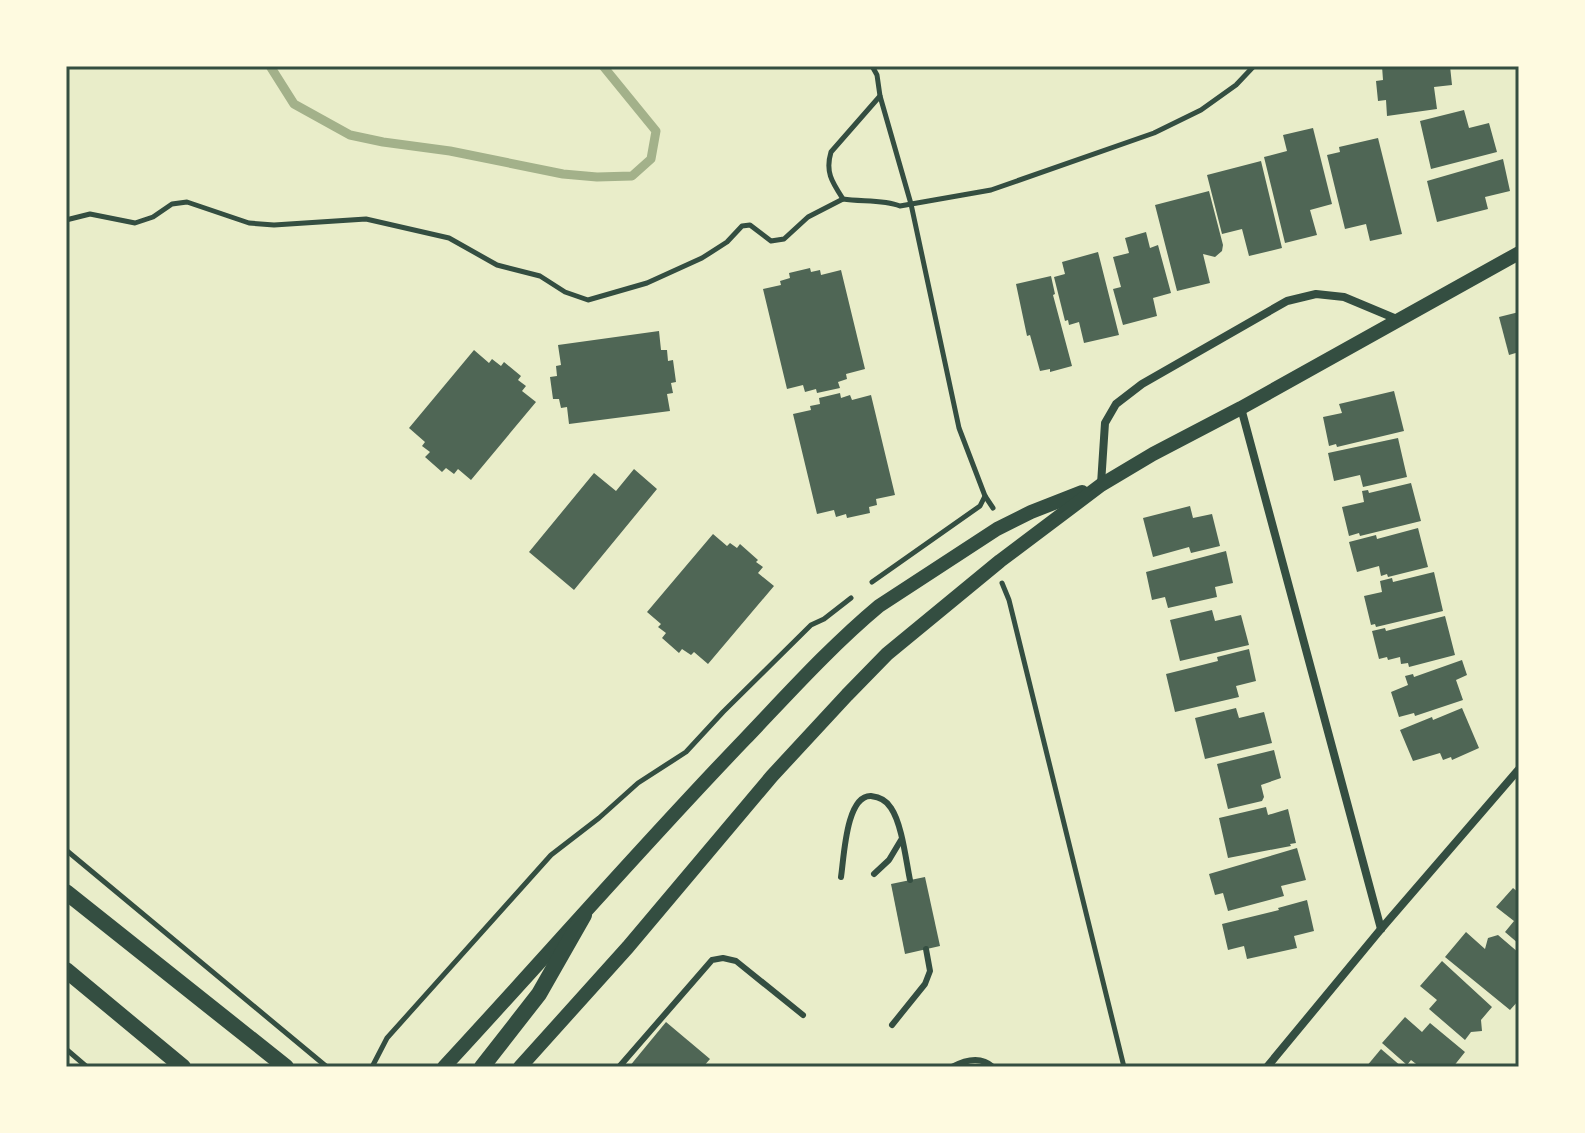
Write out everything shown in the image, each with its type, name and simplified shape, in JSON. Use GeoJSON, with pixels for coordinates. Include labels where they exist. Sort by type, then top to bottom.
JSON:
{"type":"FeatureCollection","features":[{"type":"Feature","properties":{"kind":"main road"},"geometry":{"type":"LineString","coordinates":[[66,892],[286,1067]]}},
{"type":"Feature","properties":{"kind":"main road"},"geometry":{"type":"LineString","coordinates":[[482,1067],[539,994],[584,915]]}},
{"type":"Feature","properties":{"kind":"main road"},"geometry":{"type":"LineString","coordinates":[[66,970],[183,1067]]}},
{"type":"Feature","properties":{"kind":"street"},"geometry":{"type":"LineString","coordinates":[[520,1067],[628,947],[772,776],[887,654],[1000,561],[1101,485],[1153,454],[1519,253]]}},
{"type":"Feature","properties":{"kind":"street"},"geometry":{"type":"LineString","coordinates":[[1101,485],[1105,423],[1116,404],[1142,384],[1287,301],[1316,294],[1344,297],[1399,320]]}},
{"type":"Feature","properties":{"kind":"street"},"geometry":{"type":"LineString","coordinates":[[1241,408],[1381,929]]}},
{"type":"Feature","properties":{"kind":"street"},"geometry":{"type":"LineString","coordinates":[[444,1067],[686,801],[828,651],[879,606],[997,529],[1031,512],[1101,485]]}},
{"type":"Feature","properties":{"kind":"street"},"geometry":{"type":"LineString","coordinates":[[1267,1067],[1519,769]]}},
{"type":"Feature","properties":{"kind":"lane"},"geometry":{"type":"LineString","coordinates":[[841,877],[851,814],[858,801],[868,796],[884,799],[893,810],[910,880]]}},
{"type":"Feature","properties":{"kind":"lane"},"geometry":{"type":"LineString","coordinates":[[874,874],[889,860],[901,840]]}},
{"type":"Feature","properties":{"kind":"lane"},"geometry":{"type":"LineString","coordinates":[[892,1025],[925,984],[930,971],[926,949]]}},
{"type":"Feature","properties":{"kind":"lane"},"geometry":{"type":"LineString","coordinates":[[619,1067],[712,960],[723,958],[736,961],[803,1015]]}},
{"type":"Feature","properties":{"kind":"lane"},"geometry":{"type":"LineString","coordinates":[[952,1067],[968,1059],[989,1063],[993,1067]]}},
{"type":"Feature","properties":{"kind":"path"},"geometry":{"type":"LineString","coordinates":[[872,66],[911,204],[959,428],[985,496],[995,512]]}},
{"type":"Feature","properties":{"kind":"path"},"geometry":{"type":"LineString","coordinates":[[66,220],[90,214],[135,223],[153,217],[172,204],[187,202],[249,223],[274,225],[366,219],[449,238],[497,265],[540,276],[565,292],[588,300],[647,283],[702,258],[727,242],[742,226],[750,225],[771,241],[784,239],[808,217],[843,199],[900,206],[991,190],[1154,133],[1201,110],[1236,85],[1254,66]]}},
{"type":"Feature","properties":{"kind":"path"},"geometry":{"type":"LineString","coordinates":[[843,199],[830,179],[828,163],[831,152],[880,96]]}},
{"type":"Feature","properties":{"kind":"path"},"geometry":{"type":"LineString","coordinates":[[870,583],[980,506],[985,496]]}},
{"type":"Feature","properties":{"kind":"path"},"geometry":{"type":"LineString","coordinates":[[1002,582],[1124,1067]]}},
{"type":"Feature","properties":{"kind":"path"},"geometry":{"type":"LineString","coordinates":[[372,1067],[387,1038],[551,855],[638,783],[686,752],[811,625],[824,619],[858,592]]}},
{"type":"Feature","properties":{"kind":"path"},"geometry":{"type":"LineString","coordinates":[[66,850],[327,1067]]}},
{"type":"Feature","properties":{"kind":"path"},"geometry":{"type":"LineString","coordinates":[[66,1049],[87,1067]]}},
{"type":"Feature","properties":{"kind":"building"},"geometry":{"type":"Polygon","coordinates":[[[1382,66],[1450,66],[1452,85],[1434,87],[1437,109],[1387,116],[1386,100],[1378,101],[1376,81],[1383,80],[1382,66]]]}},
{"type":"Feature","properties":{"kind":"building"},"geometry":{"type":"Polygon","coordinates":[[[1464,110],[1469,128],[1489,123],[1497,152],[1431,169],[1420,121],[1464,110]]]}},
{"type":"Feature","properties":{"kind":"building"},"geometry":{"type":"Polygon","coordinates":[[[1313,128],[1332,204],[1310,210],[1317,235],[1285,243],[1264,157],[1287,151],[1283,135],[1313,128]]]}},
{"type":"Feature","properties":{"kind":"building"},"geometry":{"type":"Polygon","coordinates":[[[1378,138],[1402,234],[1370,241],[1366,224],[1345,229],[1327,155],[1340,152],[1339,147],[1378,138]]]}},
{"type":"Feature","properties":{"kind":"building"},"geometry":{"type":"Polygon","coordinates":[[[1503,159],[1510,191],[1485,197],[1488,209],[1437,222],[1427,181],[1503,159]]]}},
{"type":"Feature","properties":{"kind":"building"},"geometry":{"type":"Polygon","coordinates":[[[1261,161],[1282,248],[1249,256],[1242,229],[1222,234],[1207,175],[1261,161]]]}},
{"type":"Feature","properties":{"kind":"building"},"geometry":{"type":"Polygon","coordinates":[[[1209,191],[1222,251],[1215,257],[1203,254],[1210,283],[1177,291],[1155,205],[1209,191]]]}},
{"type":"Feature","properties":{"kind":"building"},"geometry":{"type":"Polygon","coordinates":[[[1146,232],[1150,248],[1158,245],[1171,293],[1153,298],[1157,316],[1123,325],[1113,289],[1121,287],[1113,257],[1129,253],[1125,238],[1146,232]]]}},
{"type":"Feature","properties":{"kind":"building"},"geometry":{"type":"Polygon","coordinates":[[[1098,252],[1119,335],[1084,343],[1079,322],[1069,325],[1068,320],[1065,321],[1054,277],[1065,274],[1062,262],[1098,252]]]}},
{"type":"Feature","properties":{"kind":"building"},"geometry":{"type":"Polygon","coordinates":[[[810,268],[811,272],[820,270],[821,275],[841,270],[865,369],[846,374],[847,379],[838,382],[840,388],[817,393],[816,389],[805,392],[803,385],[787,389],[763,289],[781,285],[780,281],[790,278],[789,273],[810,268]]]}},
{"type":"Feature","properties":{"kind":"building"},"geometry":{"type":"Polygon","coordinates":[[[1051,276],[1072,366],[1050,372],[1050,369],[1040,371],[1030,335],[1027,336],[1016,284],[1051,276]]]}},
{"type":"Feature","properties":{"kind":"building"},"geometry":{"type":"Polygon","coordinates":[[[1519,312],[1519,352],[1509,355],[1499,317],[1519,312]]]}},
{"type":"Feature","properties":{"kind":"building"},"geometry":{"type":"Polygon","coordinates":[[[659,331],[661,350],[667,350],[668,361],[673,360],[676,382],[671,383],[673,393],[667,394],[670,411],[569,424],[567,407],[561,408],[559,399],[553,399],[550,377],[557,376],[556,366],[561,365],[558,345],[659,331]]]}},
{"type":"Feature","properties":{"kind":"building"},"geometry":{"type":"Polygon","coordinates":[[[474,350],[489,363],[492,359],[501,366],[504,362],[521,376],[518,380],[526,386],[522,391],[536,402],[471,480],[458,469],[454,474],[446,468],[442,472],[425,457],[430,452],[422,446],[425,442],[409,428],[474,350]]]}},
{"type":"Feature","properties":{"kind":"building"},"geometry":{"type":"Polygon","coordinates":[[[1394,391],[1404,431],[1337,447],[1336,444],[1329,446],[1323,417],[1342,413],[1339,404],[1394,391]]]}},
{"type":"Feature","properties":{"kind":"building"},"geometry":{"type":"Polygon","coordinates":[[[840,393],[841,398],[850,395],[852,400],[871,395],[895,495],[876,499],[877,505],[869,507],[870,513],[847,518],[846,514],[836,517],[834,510],[817,514],[793,414],[811,410],[810,406],[820,404],[819,398],[840,393]]]}},
{"type":"Feature","properties":{"kind":"building"},"geometry":{"type":"Polygon","coordinates":[[[1398,438],[1407,477],[1363,487],[1360,475],[1334,481],[1328,453],[1398,438]]]}},
{"type":"Feature","properties":{"kind":"building"},"geometry":{"type":"Polygon","coordinates":[[[634,469],[657,489],[574,590],[529,552],[594,473],[616,491],[634,469]]]}},
{"type":"Feature","properties":{"kind":"building"},"geometry":{"type":"Polygon","coordinates":[[[1411,483],[1421,521],[1349,536],[1342,507],[1364,502],[1362,491],[1368,490],[1369,493],[1411,483]]]}},
{"type":"Feature","properties":{"kind":"building"},"geometry":{"type":"Polygon","coordinates":[[[1190,506],[1193,518],[1212,514],[1220,546],[1191,553],[1189,547],[1153,557],[1143,518],[1190,506]]]}},
{"type":"Feature","properties":{"kind":"building"},"geometry":{"type":"Polygon","coordinates":[[[1418,528],[1428,567],[1388,577],[1387,574],[1381,576],[1379,566],[1357,572],[1349,542],[1376,535],[1377,539],[1418,528]]]}},
{"type":"Feature","properties":{"kind":"building"},"geometry":{"type":"Polygon","coordinates":[[[713,534],[727,546],[730,543],[737,548],[740,544],[763,567],[758,573],[774,586],[708,664],[694,652],[691,655],[682,649],[679,653],[662,638],[666,633],[658,627],[661,624],[647,612],[713,534]]]}},
{"type":"Feature","properties":{"kind":"building"},"geometry":{"type":"Polygon","coordinates":[[[1226,551],[1233,583],[1215,587],[1217,597],[1168,608],[1165,597],[1152,600],[1146,572],[1226,551]]]}},
{"type":"Feature","properties":{"kind":"building"},"geometry":{"type":"Polygon","coordinates":[[[1434,572],[1443,611],[1376,627],[1375,624],[1371,625],[1364,596],[1382,592],[1380,581],[1392,578],[1393,582],[1434,572]]]}},
{"type":"Feature","properties":{"kind":"building"},"geometry":{"type":"Polygon","coordinates":[[[1212,610],[1215,621],[1241,615],[1249,645],[1180,661],[1170,620],[1212,610]]]}},
{"type":"Feature","properties":{"kind":"building"},"geometry":{"type":"Polygon","coordinates":[[[1445,616],[1455,655],[1409,667],[1408,663],[1401,664],[1400,657],[1379,659],[1372,631],[1385,628],[1386,631],[1445,616]]]}},
{"type":"Feature","properties":{"kind":"building"},"geometry":{"type":"Polygon","coordinates":[[[1249,649],[1256,681],[1236,686],[1239,697],[1175,712],[1166,674],[1218,661],[1217,657],[1249,649]]]}},
{"type":"Feature","properties":{"kind":"building"},"geometry":{"type":"Polygon","coordinates":[[[1462,660],[1467,675],[1456,680],[1463,700],[1415,716],[1414,713],[1399,717],[1391,692],[1408,685],[1405,676],[1413,674],[1414,677],[1462,660]]]}},
{"type":"Feature","properties":{"kind":"building"},"geometry":{"type":"Polygon","coordinates":[[[1236,708],[1239,718],[1264,712],[1272,743],[1205,759],[1195,718],[1236,708]]]}},
{"type":"Feature","properties":{"kind":"building"},"geometry":{"type":"Polygon","coordinates":[[[1462,708],[1479,748],[1452,760],[1451,757],[1443,760],[1440,753],[1413,761],[1400,730],[1462,708]]]}},
{"type":"Feature","properties":{"kind":"building"},"geometry":{"type":"Polygon","coordinates":[[[1274,750],[1281,778],[1261,785],[1262,801],[1228,809],[1217,764],[1274,750]]]}},
{"type":"Feature","properties":{"kind":"building"},"geometry":{"type":"Polygon","coordinates":[[[1266,807],[1268,815],[1288,809],[1296,843],[1228,858],[1219,818],[1266,807]]]}},
{"type":"Feature","properties":{"kind":"building"},"geometry":{"type":"Polygon","coordinates":[[[1297,848],[1306,880],[1281,886],[1284,896],[1228,911],[1223,893],[1215,895],[1209,874],[1297,848]]]}},
{"type":"Feature","properties":{"kind":"building"},"geometry":{"type":"Polygon","coordinates":[[[925,877],[940,946],[905,954],[891,884],[925,877]]]}},
{"type":"Feature","properties":{"kind":"building"},"geometry":{"type":"Polygon","coordinates":[[[1513,888],[1519,893],[1519,944],[1505,932],[1514,921],[1496,907],[1513,888]]]}},
{"type":"Feature","properties":{"kind":"building"},"geometry":{"type":"Polygon","coordinates":[[[1307,900],[1314,931],[1294,936],[1297,948],[1247,959],[1244,946],[1228,950],[1222,924],[1307,900]]]}},
{"type":"Feature","properties":{"kind":"building"},"geometry":{"type":"Polygon","coordinates":[[[1466,932],[1485,949],[1488,938],[1498,935],[1519,953],[1519,1000],[1510,1010],[1445,957],[1466,932]]]}},
{"type":"Feature","properties":{"kind":"building"},"geometry":{"type":"Polygon","coordinates":[[[1442,961],[1492,1007],[1481,1020],[1482,1031],[1471,1032],[1465,1040],[1429,1009],[1437,1000],[1420,986],[1442,961]]]}},
{"type":"Feature","properties":{"kind":"building"},"geometry":{"type":"Polygon","coordinates":[[[1405,1017],[1422,1032],[1430,1023],[1465,1052],[1453,1067],[1420,1067],[1411,1060],[1407,1065],[1382,1043],[1405,1017]]]}},
{"type":"Feature","properties":{"kind":"building"},"geometry":{"type":"Polygon","coordinates":[[[666,1022],[710,1059],[703,1067],[629,1067],[666,1022]]]}},
{"type":"Feature","properties":{"kind":"building"},"geometry":{"type":"Polygon","coordinates":[[[1381,1049],[1402,1067],[1366,1067],[1381,1049]]]}},
{"type":"Feature","properties":{"kind":"waterway"},"geometry":{"type":"LineString","coordinates":[[270,66],[294,104],[350,135],[563,174],[632,176],[651,159],[656,131],[603,66]]}}]}
